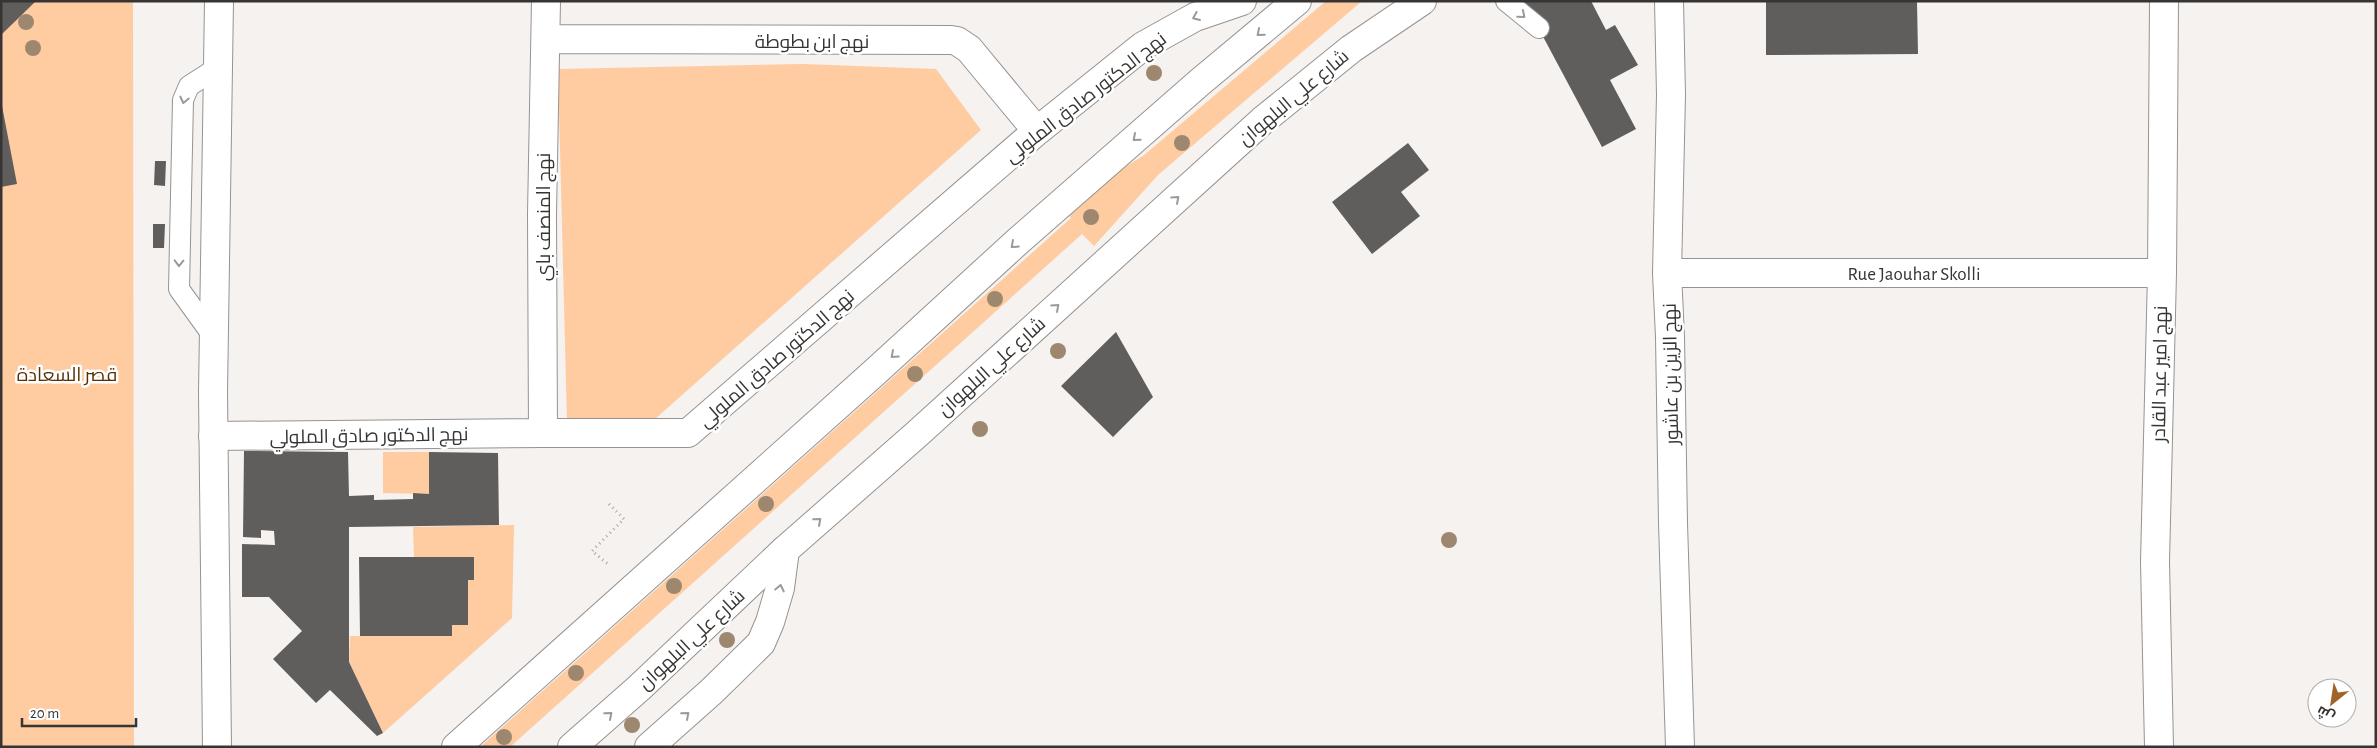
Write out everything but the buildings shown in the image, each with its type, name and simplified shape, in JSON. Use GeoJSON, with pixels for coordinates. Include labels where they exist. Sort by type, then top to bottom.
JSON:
{"type":"FeatureCollection","features":[{"type":"Feature","properties":{"kind":"street"},"geometry":{"type":"LineString","coordinates":[[217,747],[213,436],[219,1]]}},
{"type":"Feature","properties":{"kind":"street","name":"نهج المنصف باي"},"geometry":{"type":"LineString","coordinates":[[543,433],[542,214],[546,1]]}},
{"type":"Feature","properties":{"kind":"street","name":"نهج الدكتور صادق الملولي"},"geometry":{"type":"LineString","coordinates":[[213,436],[543,433],[688,434],[1037,131],[1150,42],[1195,17],[1242,1]]}},
{"type":"Feature","properties":{"kind":"street"},"geometry":{"type":"LineString","coordinates":[[456,747],[1017,242],[1200,82],[1297,1]]}},
{"type":"Feature","properties":{"kind":"street","name":"شارع علي البلهوان"},"geometry":{"type":"LineString","coordinates":[[572,747],[639,688],[785,550],[1262,122],[1351,49],[1422,1]]}},
{"type":"Feature","properties":{"kind":"street","name":"نهج الزين بن عاشور"},"geometry":{"type":"LineString","coordinates":[[1669,1],[1671,95],[1667,273],[1680,747]]}},
{"type":"Feature","properties":{"kind":"street","name":"نهج امير عبد القادر"},"geometry":{"type":"LineString","coordinates":[[2159,747],[2155,562],[2162,273],[2164,1]]}},
{"type":"Feature","properties":{"kind":"street","name":"نهج ابن بطوطة"},"geometry":{"type":"LineString","coordinates":[[546,39],[957,41],[969,49],[1037,131]]}},
{"type":"Feature","properties":{"kind":"street","name":"Rue Jaouhar Skolli"},"geometry":{"type":"LineString","coordinates":[[1667,273],[2162,273]]}},
{"type":"Feature","properties":{"kind":"street"},"geometry":{"type":"LineString","coordinates":[[649,747],[712,691],[761,643],[770,622],[780,588],[785,550]]}},
{"type":"Feature","properties":{"kind":"street"},"geometry":{"type":"LineString","coordinates":[[218,710],[228,747]]}},
{"type":"Feature","properties":{"kind":"lane"},"geometry":{"type":"LineString","coordinates":[[1506,1],[1539,28]]}},
{"type":"Feature","properties":{"kind":"path"},"geometry":{"type":"LineString","coordinates":[[609,504],[624,518],[592,551],[636,586]]}},
{"type":"Feature","properties":{"kind":"green space","name":"قصر السعادة"},"geometry":{"type":"Polygon","coordinates":[[[1,1],[133,1],[134,747],[1,747],[1,1]]]}},
{"type":"Feature","properties":{"kind":"green space"},"geometry":{"type":"Polygon","coordinates":[[[1326,1],[1362,1],[1158,175],[1094,246],[1082,234],[510,747],[480,747],[1071,218],[1060,206],[1143,156],[1326,1]]]}},
{"type":"Feature","properties":{"kind":"green space"},"geometry":{"type":"Polygon","coordinates":[[[803,64],[936,69],[981,130],[655,419],[567,423],[558,69],[803,64]]]}},
{"type":"Feature","properties":{"kind":"green space"},"geometry":{"type":"Polygon","coordinates":[[[383,452],[429,452],[429,494],[383,493],[383,452]]]}},
{"type":"Feature","properties":{"kind":"green space"},"geometry":{"type":"Polygon","coordinates":[[[514,525],[512,618],[383,733],[349,662],[350,636],[452,636],[452,625],[468,625],[468,580],[474,557],[414,557],[413,527],[514,525]]]}}]}
